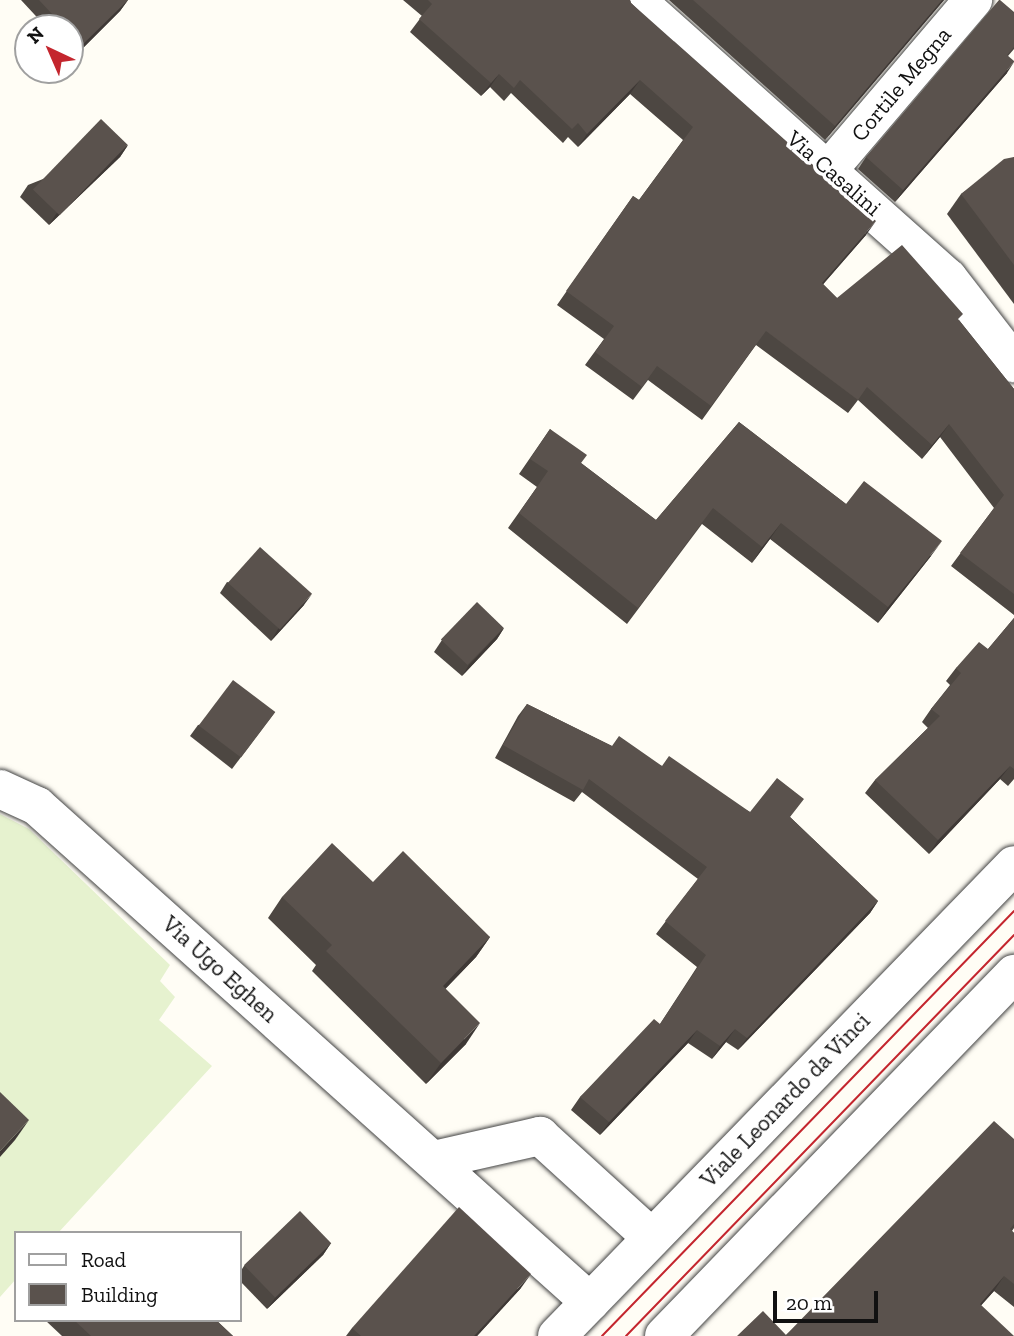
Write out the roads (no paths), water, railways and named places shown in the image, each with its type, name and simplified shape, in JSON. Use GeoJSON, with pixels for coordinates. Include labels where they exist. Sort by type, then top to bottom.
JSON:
{"type":"FeatureCollection","features":[{"type":"Feature","properties":{"kind":"street","name":"Via Casalini"},"geometry":{"type":"LineString","coordinates":[[636,0],[830,168],[948,278],[1014,363]]}},
{"type":"Feature","properties":{"kind":"street","name":"Cortile Megna"},"geometry":{"type":"LineString","coordinates":[[830,168],[972,0]]}},
{"type":"Feature","properties":{"kind":"street","name":"Via Ugo Eghen"},"geometry":{"type":"LineString","coordinates":[[0,789],[37,806],[590,1302]]}},
{"type":"Feature","properties":{"kind":"street","name":"Viale Leonardo da Vinci"},"geometry":{"type":"LineString","coordinates":[[557,1336],[1014,865]]}},
{"type":"Feature","properties":{"kind":"street"},"geometry":{"type":"LineString","coordinates":[[664,1336],[1014,974]]}},
{"type":"Feature","properties":{"kind":"street"},"geometry":{"type":"LineString","coordinates":[[434,1160],[540,1136],[651,1237]]}},
{"type":"Feature","properties":{"kind":"tram line"},"geometry":{"type":"LineString","coordinates":[[602,1336],[1014,911]]}},
{"type":"Feature","properties":{"kind":"tram line"},"geometry":{"type":"LineString","coordinates":[[626,1336],[1014,935]]}}]}
